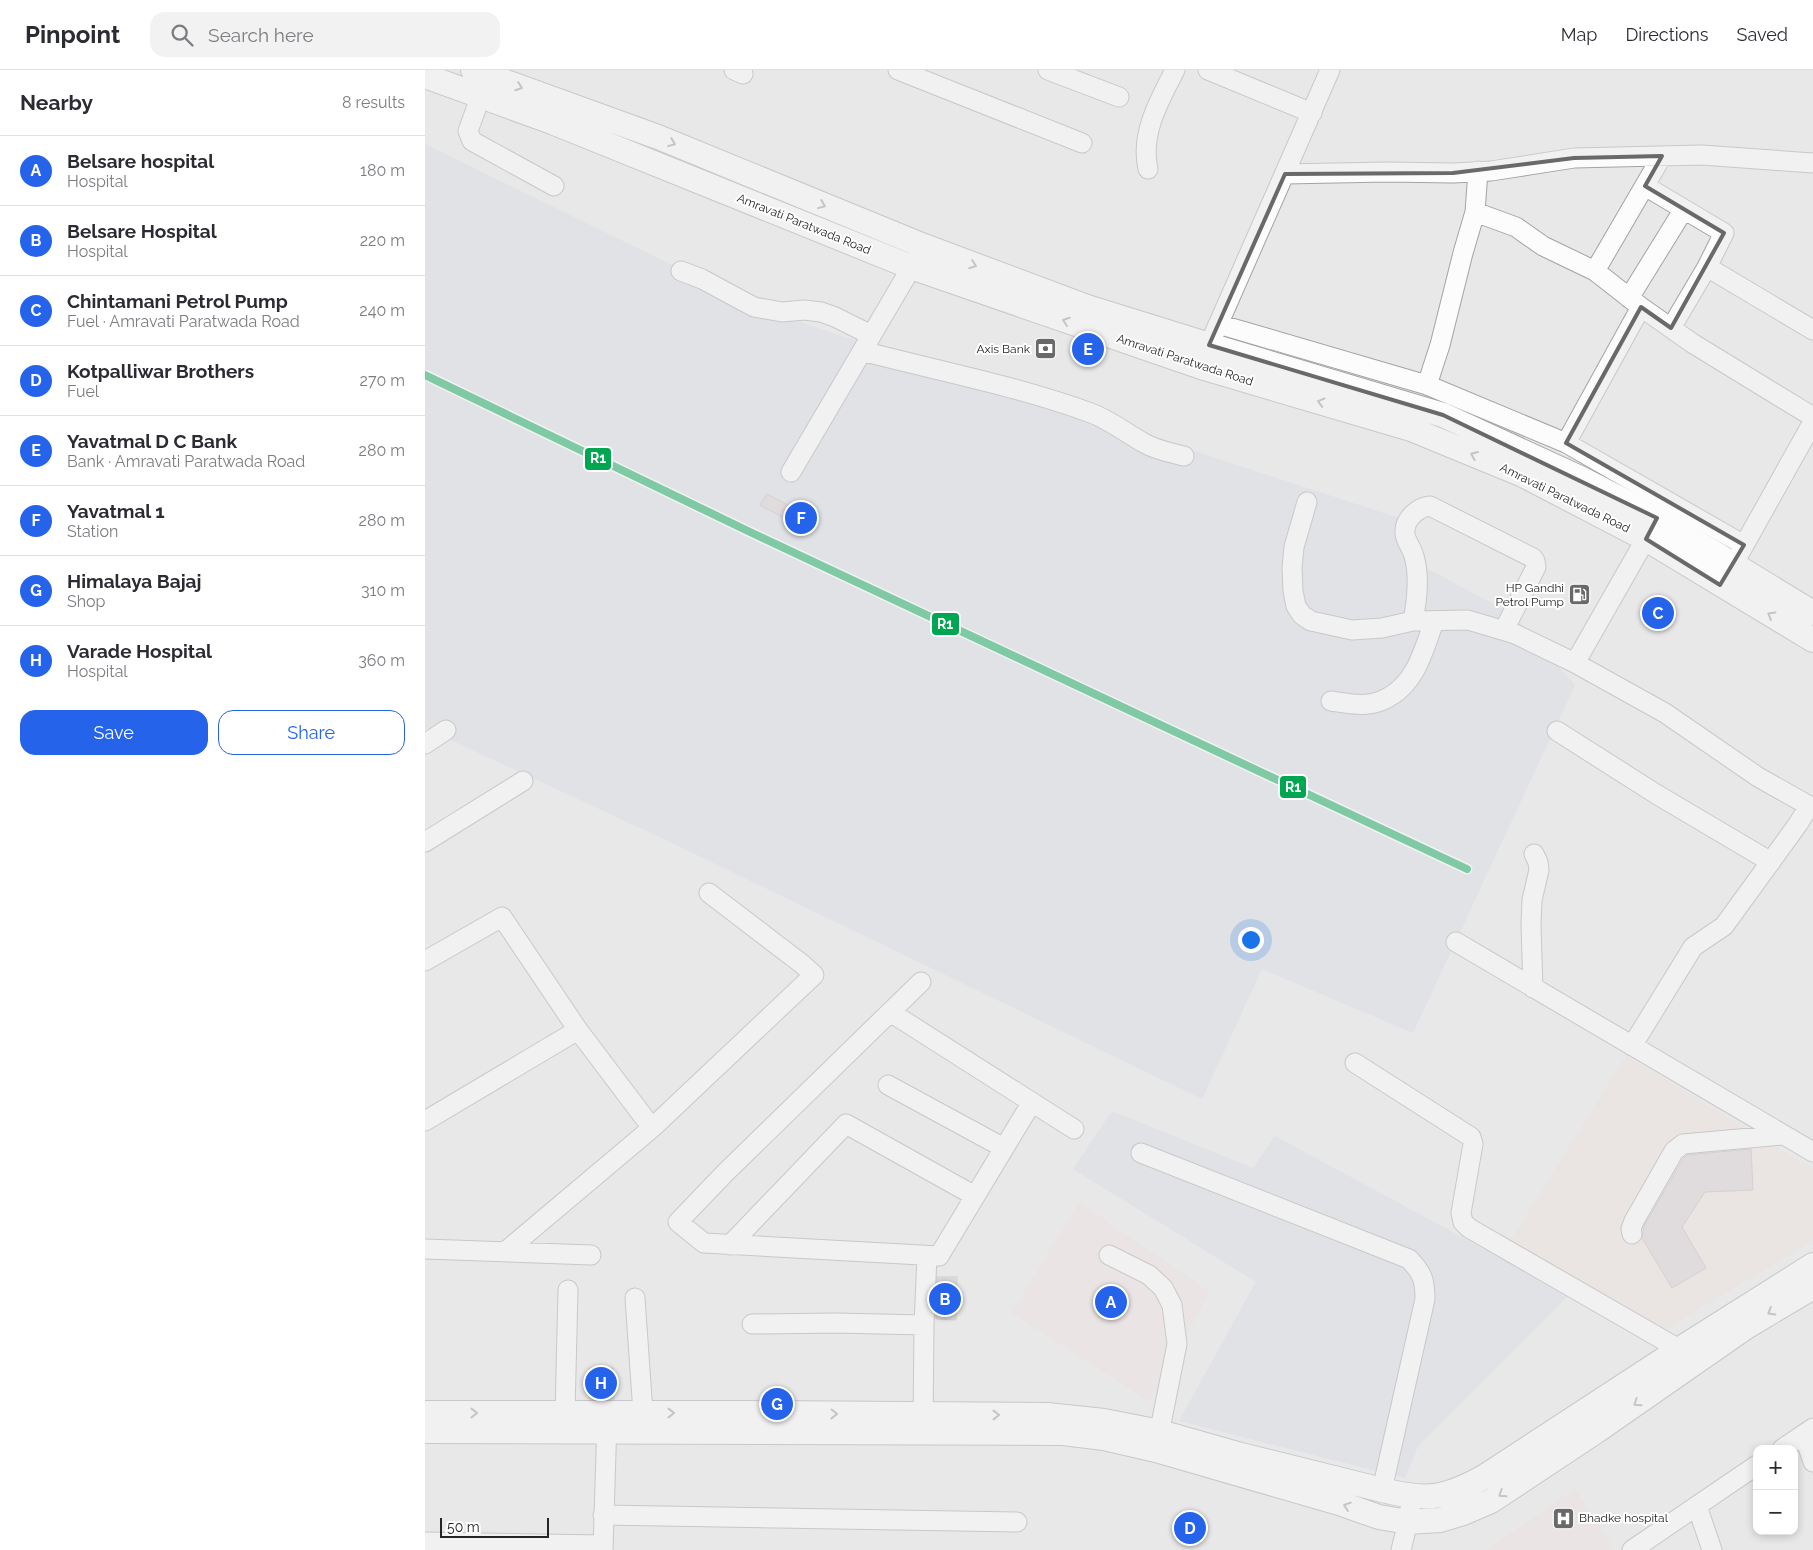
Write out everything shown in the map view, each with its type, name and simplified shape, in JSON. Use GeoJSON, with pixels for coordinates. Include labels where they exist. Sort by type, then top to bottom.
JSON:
{"type":"FeatureCollection","features":[{"type":"Feature","properties":{"kind":"main road"},"geometry":{"type":"LineString","coordinates":[[480,98],[485,72]]}},
{"type":"Feature","properties":{"kind":"main road","name":"Amravati Paratwada Road"},"geometry":{"type":"LineString","coordinates":[[485,72],[658,137],[923,246],[1087,307],[1213,335],[1443,415],[1580,478],[1657,518],[1739,554],[1813,613]]}},
{"type":"Feature","properties":{"kind":"main road","name":"Amravati Paratwada Road"},"geometry":{"type":"LineString","coordinates":[[425,76],[480,98],[551,122],[911,267],[1201,367],[1411,429],[1523,475],[1646,539],[1813,640]]}},
{"type":"Feature","properties":{"kind":"main road"},"geometry":{"type":"LineString","coordinates":[[425,1432],[606,1423],[923,1424],[1047,1415],[1104,1421],[1379,1517],[1408,1522],[1440,1520],[1491,1501],[1599,1430],[1689,1355],[1813,1265]]}},
{"type":"Feature","properties":{"kind":"main road"},"geometry":{"type":"LineString","coordinates":[[1158,1441],[1241,1455],[1412,1496],[1443,1495],[1460,1490],[1485,1477],[1689,1355],[1746,1327],[1813,1287]]}},
{"type":"Feature","properties":{"kind":"main road"},"geometry":{"type":"LineString","coordinates":[[425,1413],[565,1413],[606,1423],[643,1413],[923,1424]]}},
{"type":"Feature","properties":{"kind":"street"},"geometry":{"type":"LineString","coordinates":[[1048,70],[1119,98]]}},
{"type":"Feature","properties":{"kind":"street"},"geometry":{"type":"LineString","coordinates":[[1148,169],[1146,159],[1147,138],[1156,108],[1175,70]]}},
{"type":"Feature","properties":{"kind":"street"},"geometry":{"type":"LineString","coordinates":[[1208,70],[1311,113]]}},
{"type":"Feature","properties":{"kind":"street"},"geometry":{"type":"LineString","coordinates":[[1330,70],[1213,335],[1427,384],[1566,443],[1739,554]]}},
{"type":"Feature","properties":{"kind":"street"},"geometry":{"type":"LineString","coordinates":[[902,71],[1082,143]]}},
{"type":"Feature","properties":{"kind":"street"},"geometry":{"type":"LineString","coordinates":[[480,98],[468,131],[472,141],[554,186]]}},
{"type":"Feature","properties":{"kind":"street"},"geometry":{"type":"LineString","coordinates":[[1285,174],[1478,172],[1574,158],[1702,155],[1813,163]]}},
{"type":"Feature","properties":{"kind":"street"},"geometry":{"type":"LineString","coordinates":[[1595,271],[1662,156]]}},
{"type":"Feature","properties":{"kind":"street"},"geometry":{"type":"LineString","coordinates":[[1427,384],[1441,345],[1475,212],[1478,172]]}},
{"type":"Feature","properties":{"kind":"street"},"geometry":{"type":"LineString","coordinates":[[1645,186],[1724,233],[1707,267],[1671,328]]}},
{"type":"Feature","properties":{"kind":"street"},"geometry":{"type":"LineString","coordinates":[[1566,443],[1635,302],[1684,209]]}},
{"type":"Feature","properties":{"kind":"street"},"geometry":{"type":"LineString","coordinates":[[1475,212],[1516,227],[1543,246],[1595,271],[1692,343],[1813,417]]}},
{"type":"Feature","properties":{"kind":"street"},"geometry":{"type":"LineString","coordinates":[[791,472],[923,246]]}},
{"type":"Feature","properties":{"kind":"street"},"geometry":{"type":"LineString","coordinates":[[1707,267],[1813,330]]}},
{"type":"Feature","properties":{"kind":"street"},"geometry":{"type":"LineString","coordinates":[[681,272],[702,279],[754,307],[781,312],[804,310],[821,312],[867,343],[965,376],[1060,402],[1094,414],[1145,444],[1184,456]]}},
{"type":"Feature","properties":{"kind":"street"},"geometry":{"type":"LineString","coordinates":[[1720,585],[1813,422]]}},
{"type":"Feature","properties":{"kind":"street"},"geometry":{"type":"LineString","coordinates":[[1307,502],[1295,547],[1292,568],[1293,591],[1297,606],[1302,615],[1311,621],[1353,630],[1382,628],[1413,621],[1468,620],[1515,634],[1665,713],[1758,777],[1811,807],[1724,926],[1693,947],[1632,1046]]}},
{"type":"Feature","properties":{"kind":"street"},"geometry":{"type":"LineString","coordinates":[[1413,621],[1417,599],[1417,577],[1414,557],[1405,531],[1408,522],[1416,511],[1423,507],[1431,506],[1533,558],[1535,561],[1536,567],[1504,630]]}},
{"type":"Feature","properties":{"kind":"street"},"geometry":{"type":"LineString","coordinates":[[1575,664],[1657,518]]}},
{"type":"Feature","properties":{"kind":"street"},"geometry":{"type":"LineString","coordinates":[[1331,701],[1357,704],[1377,702],[1397,693],[1411,678],[1421,661],[1434,621]]}},
{"type":"Feature","properties":{"kind":"street"},"geometry":{"type":"LineString","coordinates":[[425,744],[447,730]]}},
{"type":"Feature","properties":{"kind":"street"},"geometry":{"type":"LineString","coordinates":[[1557,731],[1656,794],[1771,862]]}},
{"type":"Feature","properties":{"kind":"street"},"geometry":{"type":"LineString","coordinates":[[425,842],[523,781]]}},
{"type":"Feature","properties":{"kind":"street"},"geometry":{"type":"LineString","coordinates":[[1533,988],[1532,900],[1539,870],[1534,854]]}},
{"type":"Feature","properties":{"kind":"street"},"geometry":{"type":"LineString","coordinates":[[506,1251],[652,1128],[814,975],[709,893]]}},
{"type":"Feature","properties":{"kind":"street"},"geometry":{"type":"LineString","coordinates":[[425,961],[502,917],[578,1030],[652,1128]]}},
{"type":"Feature","properties":{"kind":"street"},"geometry":{"type":"LineString","coordinates":[[1456,942],[1813,1152]]}},
{"type":"Feature","properties":{"kind":"street"},"geometry":{"type":"LineString","coordinates":[[921,982],[677,1222],[704,1244],[939,1256],[1032,1102]]}},
{"type":"Feature","properties":{"kind":"street"},"geometry":{"type":"LineString","coordinates":[[890,1012],[1074,1129]]}},
{"type":"Feature","properties":{"kind":"street"},"geometry":{"type":"LineString","coordinates":[[425,1121],[578,1030]]}},
{"type":"Feature","properties":{"kind":"street"},"geometry":{"type":"LineString","coordinates":[[1355,1063],[1471,1138],[1473,1144],[1461,1213],[1463,1222],[1469,1228],[1689,1355]]}},
{"type":"Feature","properties":{"kind":"street"},"geometry":{"type":"LineString","coordinates":[[888,1085],[1004,1148]]}},
{"type":"Feature","properties":{"kind":"street"},"geometry":{"type":"LineString","coordinates":[[730,1245],[846,1124],[975,1196]]}},
{"type":"Feature","properties":{"kind":"street"},"geometry":{"type":"LineString","coordinates":[[1633,1234],[1631,1229],[1634,1221],[1678,1147],[1683,1144],[1783,1135]]}},
{"type":"Feature","properties":{"kind":"street"},"geometry":{"type":"LineString","coordinates":[[1141,1153],[1409,1259],[1419,1269],[1425,1282],[1425,1298],[1382,1490]]}},
{"type":"Feature","properties":{"kind":"street"},"geometry":{"type":"LineString","coordinates":[[425,1249],[591,1255]]}},
{"type":"Feature","properties":{"kind":"street"},"geometry":{"type":"LineString","coordinates":[[1109,1255],[1149,1275],[1163,1288],[1172,1305],[1177,1344],[1158,1441]]}},
{"type":"Feature","properties":{"kind":"street"},"geometry":{"type":"LineString","coordinates":[[923,1424],[927,1256]]}},
{"type":"Feature","properties":{"kind":"street"},"geometry":{"type":"LineString","coordinates":[[565,1413],[568,1290]]}},
{"type":"Feature","properties":{"kind":"street"},"geometry":{"type":"LineString","coordinates":[[635,1298],[643,1413]]}},
{"type":"Feature","properties":{"kind":"street"},"geometry":{"type":"LineString","coordinates":[[752,1324],[924,1325]]}},
{"type":"Feature","properties":{"kind":"street"},"geometry":{"type":"LineString","coordinates":[[425,1542],[476,1546],[603,1547],[606,1423]]}},
{"type":"Feature","properties":{"kind":"street"},"geometry":{"type":"LineString","coordinates":[[1789,1445],[1810,1432],[1813,1462]]}},
{"type":"Feature","properties":{"kind":"street"},"geometry":{"type":"LineString","coordinates":[[1632,1550],[1753,1468]]}},
{"type":"Feature","properties":{"kind":"street"},"geometry":{"type":"LineString","coordinates":[[1401,1550],[1412,1496]]}},
{"type":"Feature","properties":{"kind":"street"},"geometry":{"type":"LineString","coordinates":[[1697,1506],[1712,1550]]}},
{"type":"Feature","properties":{"kind":"street"},"geometry":{"type":"LineString","coordinates":[[603,1515],[1017,1522]]}},
{"type":"Feature","properties":{"kind":"highlighted area"},"geometry":{"type":"Polygon","coordinates":[[[1662,156],[1645,186],[1724,233],[1671,328],[1641,307],[1566,443],[1744,545],[1720,585],[1646,539],[1657,518],[1443,415],[1209,345],[1285,174],[1453,173],[1574,158],[1662,156]]]}},
{"type":"Feature","properties":{"kind":"shaded area"},"geometry":{"type":"Polygon","coordinates":[[[425,144],[766,311],[1408,521],[1406,557],[1512,614],[1575,685],[1413,1033],[1262,969],[1202,1099],[668,841],[425,728],[425,144]]]}},
{"type":"Feature","properties":{"kind":"shaded area"},"geometry":{"type":"Polygon","coordinates":[[[1626,1056],[1813,1169],[1813,1241],[1660,1332],[1511,1240],[1626,1056]]]}},
{"type":"Feature","properties":{"kind":"shaded area"},"geometry":{"type":"Polygon","coordinates":[[[1112,1111],[1253,1168],[1275,1136],[1569,1295],[1418,1446],[1405,1478],[1179,1421],[1256,1282],[1073,1169],[1112,1111]]]}},
{"type":"Feature","properties":{"kind":"shaded area"},"geometry":{"type":"Polygon","coordinates":[[[1079,1202],[1210,1292],[1150,1402],[1012,1313],[1079,1202]]]}},
{"type":"Feature","properties":{"kind":"shaded area","name":"Bhadke hospital"},"geometry":{"type":"Polygon","coordinates":[[[1575,1489],[1613,1547],[1609,1550],[1486,1550],[1575,1489]]]}},
{"type":"Feature","properties":{"kind":"building"},"geometry":{"type":"Polygon","coordinates":[[[767,494],[807,515],[800,527],[760,505],[767,494]]]}},
{"type":"Feature","properties":{"kind":"building"},"geometry":{"type":"Polygon","coordinates":[[[1751,1149],[1753,1190],[1705,1192],[1682,1227],[1706,1268],[1672,1288],[1642,1238],[1644,1226],[1687,1155],[1751,1149]]]}},
{"type":"Feature","properties":{"kind":"building"},"geometry":{"type":"Polygon","coordinates":[[[937,1277],[957,1277],[956,1320],[936,1319],[937,1277]]]}},
{"type":"Feature","properties":{"kind":"building"},"geometry":{"type":"Polygon","coordinates":[[[589,1368],[613,1368],[614,1399],[590,1399],[589,1368]]]}},
{"type":"Feature","properties":{"kind":"transit line","name":"R1"},"geometry":{"type":"LineString","coordinates":[[425,375],[750,532],[1467,869]]}},
{"type":"Feature","properties":{"kind":"place","name":"Axis Bank"},"geometry":{"type":"Point","coordinates":[1046,349]}},
{"type":"Feature","properties":{"kind":"place","name":"Yavatmal D C Bank"},"geometry":{"type":"Point","coordinates":[1088,349]}},
{"type":"Feature","properties":{"kind":"place","name":"Yavatmal 1"},"geometry":{"type":"Point","coordinates":[801,518]}},
{"type":"Feature","properties":{"kind":"place","name":"HP Gandhi Petrol Pump"},"geometry":{"type":"Point","coordinates":[1580,595]}},
{"type":"Feature","properties":{"kind":"place","name":"Chintamani Petrol Pump"},"geometry":{"type":"Point","coordinates":[1658,613]}},
{"type":"Feature","properties":{"kind":"place","name":"Belsare Hospital"},"geometry":{"type":"Point","coordinates":[945,1299]}},
{"type":"Feature","properties":{"kind":"place","name":"Belsare hospital"},"geometry":{"type":"Point","coordinates":[1111,1302]}},
{"type":"Feature","properties":{"kind":"place","name":"Varade Hospital"},"geometry":{"type":"Point","coordinates":[601,1383]}},
{"type":"Feature","properties":{"kind":"place","name":"Himalaya Bajaj"},"geometry":{"type":"Point","coordinates":[777,1404]}},
{"type":"Feature","properties":{"kind":"place","name":"Bhadke hospital"},"geometry":{"type":"Point","coordinates":[1563,1518]}},
{"type":"Feature","properties":{"kind":"place","name":"Kotpalliwar Brothers"},"geometry":{"type":"Point","coordinates":[1190,1528]}}]}
